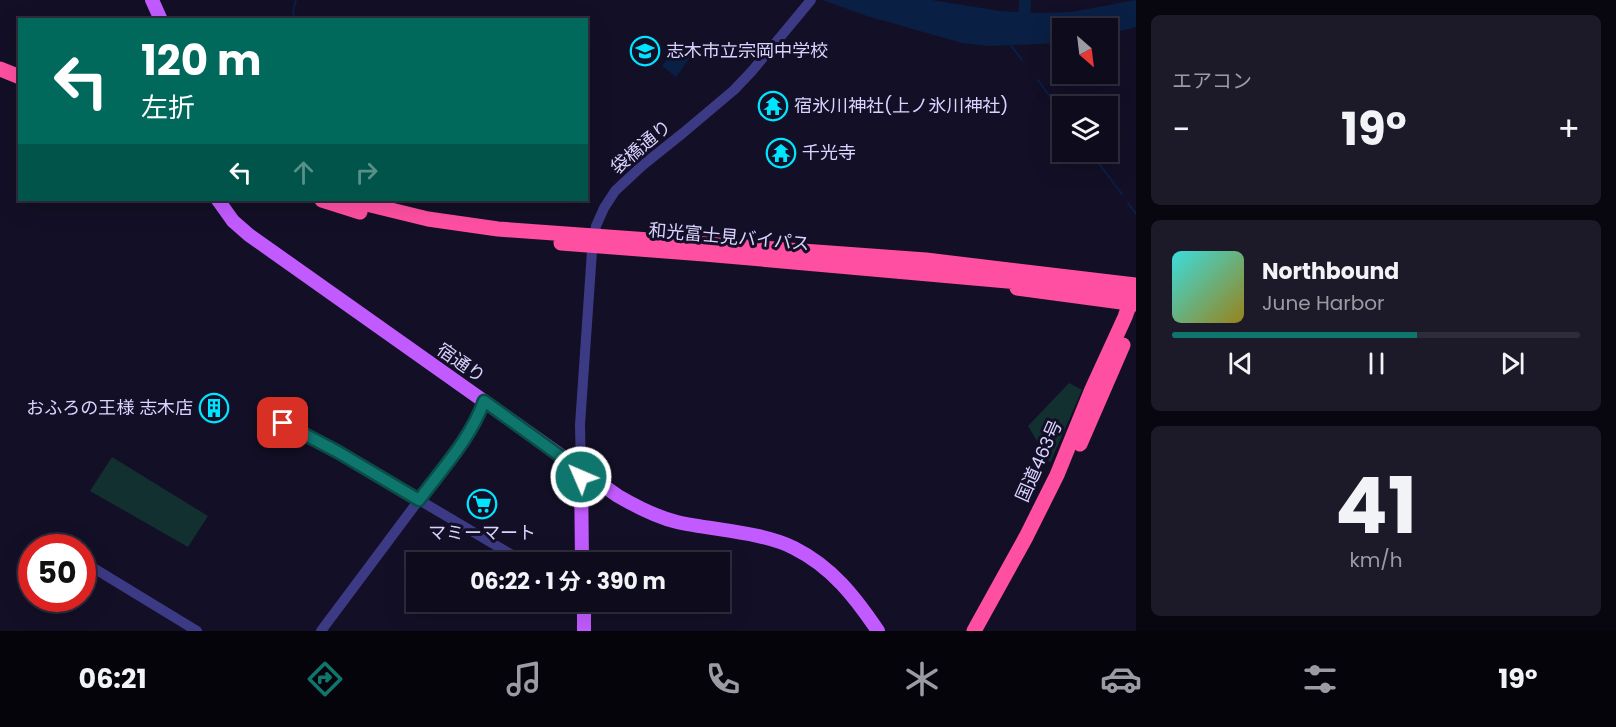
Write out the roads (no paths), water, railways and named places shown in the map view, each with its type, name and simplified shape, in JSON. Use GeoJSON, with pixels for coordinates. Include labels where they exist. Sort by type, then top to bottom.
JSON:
{"type":"FeatureCollection","features":[{"type":"Feature","properties":{"kind":"highway"},"geometry":{"type":"LineString","coordinates":[[0,59],[18,66]]}},
{"type":"Feature","properties":{"kind":"highway"},"geometry":{"type":"LineString","coordinates":[[0,69],[18,76]]}},
{"type":"Feature","properties":{"kind":"highway","name":"和光富士見バイパス"},"geometry":{"type":"LineString","coordinates":[[325,201],[419,227],[499,238],[594,240],[926,260],[1042,279],[1134,303]]}},
{"type":"Feature","properties":{"kind":"highway","name":"和光富士見バイパス"},"geometry":{"type":"LineString","coordinates":[[354,201],[409,215],[459,224],[594,240],[846,266],[1136,286]]}},
{"type":"Feature","properties":{"kind":"highway"},"geometry":{"type":"LineString","coordinates":[[795,251],[867,250],[925,254],[1136,276]]}},
{"type":"Feature","properties":{"kind":"highway"},"geometry":{"type":"LineString","coordinates":[[846,266],[862,272],[994,284],[1134,303],[1136,286]]}},
{"type":"Feature","properties":{"kind":"highway","name":"国道463号"},"geometry":{"type":"LineString","coordinates":[[974,631],[1057,475],[1092,389],[1134,303]]}},
{"type":"Feature","properties":{"kind":"highway","name":"国道463号"},"geometry":{"type":"LineString","coordinates":[[986,631],[1031,549],[1060,489],[1134,303]]}},
{"type":"Feature","properties":{"kind":"main road"},"geometry":{"type":"LineString","coordinates":[[152,0],[160,18]]}},
{"type":"Feature","properties":{"kind":"main road","name":"宿通り"},"geometry":{"type":"LineString","coordinates":[[219,201],[233,220],[249,235],[618,496],[651,514],[675,521],[791,546],[832,573],[848,589],[878,631]]}},
{"type":"Feature","properties":{"kind":"main road"},"geometry":{"type":"LineString","coordinates":[[581,471],[582,552]]}},
{"type":"Feature","properties":{"kind":"main road"},"geometry":{"type":"LineString","coordinates":[[584,612],[584,631]]}},
{"type":"Feature","properties":{"kind":"street","name":"袋橋通り"},"geometry":{"type":"LineString","coordinates":[[581,471],[580,415],[594,240],[604,208],[615,191],[643,165],[734,90],[811,0]]}},
{"type":"Feature","properties":{"kind":"street"},"geometry":{"type":"LineString","coordinates":[[321,631],[416,498],[465,438],[474,424],[479,398]]}},
{"type":"Feature","properties":{"kind":"street"},"geometry":{"type":"LineString","coordinates":[[283,423],[338,452],[507,552]]}},
{"type":"Feature","properties":{"kind":"street"},"geometry":{"type":"LineString","coordinates":[[96,570],[197,631]]}},
{"type":"Feature","properties":{"kind":"water"},"geometry":{"type":"Polygon","coordinates":[[[822,0],[932,0],[1000,11],[1037,13],[1071,12],[1136,0],[1136,27],[1118,32],[1118,18],[1052,18],[1052,43],[989,46],[962,43],[867,16],[822,0]]]}},
{"type":"Feature","properties":{"kind":"water"},"geometry":{"type":"Polygon","coordinates":[[[677,45],[691,56],[676,77],[662,66],[677,45]]]}},
{"type":"Feature","properties":{"kind":"waterway"},"geometry":{"type":"LineString","coordinates":[[296,0],[293,11],[294,16],[298,18]]}},
{"type":"Feature","properties":{"kind":"waterway"},"geometry":{"type":"LineString","coordinates":[[1024,29],[1025,0]]}},
{"type":"Feature","properties":{"kind":"waterway"},"geometry":{"type":"LineString","coordinates":[[1009,43],[1022,60]]}},
{"type":"Feature","properties":{"kind":"waterway"},"geometry":{"type":"LineString","coordinates":[[1038,80],[1052,99]]}},
{"type":"Feature","properties":{"kind":"waterway"},"geometry":{"type":"LineString","coordinates":[[1098,162],[1122,194]]}},
{"type":"Feature","properties":{"kind":"waterway"},"geometry":{"type":"LineString","coordinates":[[1128,203],[1136,214]]}},
{"type":"Feature","properties":{"kind":"place","name":"志木市立宗岡中学校"},"geometry":{"type":"Point","coordinates":[645,51]}},
{"type":"Feature","properties":{"kind":"place","name":"宿氷川神社(上ノ氷川神社)"},"geometry":{"type":"Point","coordinates":[773,106]}},
{"type":"Feature","properties":{"kind":"place","name":"千光寺"},"geometry":{"type":"Point","coordinates":[781,153]}},
{"type":"Feature","properties":{"kind":"place","name":"おふろの王様 志木店"},"geometry":{"type":"Point","coordinates":[214,408]}},
{"type":"Feature","properties":{"kind":"place","name":"マミーマート"},"geometry":{"type":"Point","coordinates":[482,504]}}]}
